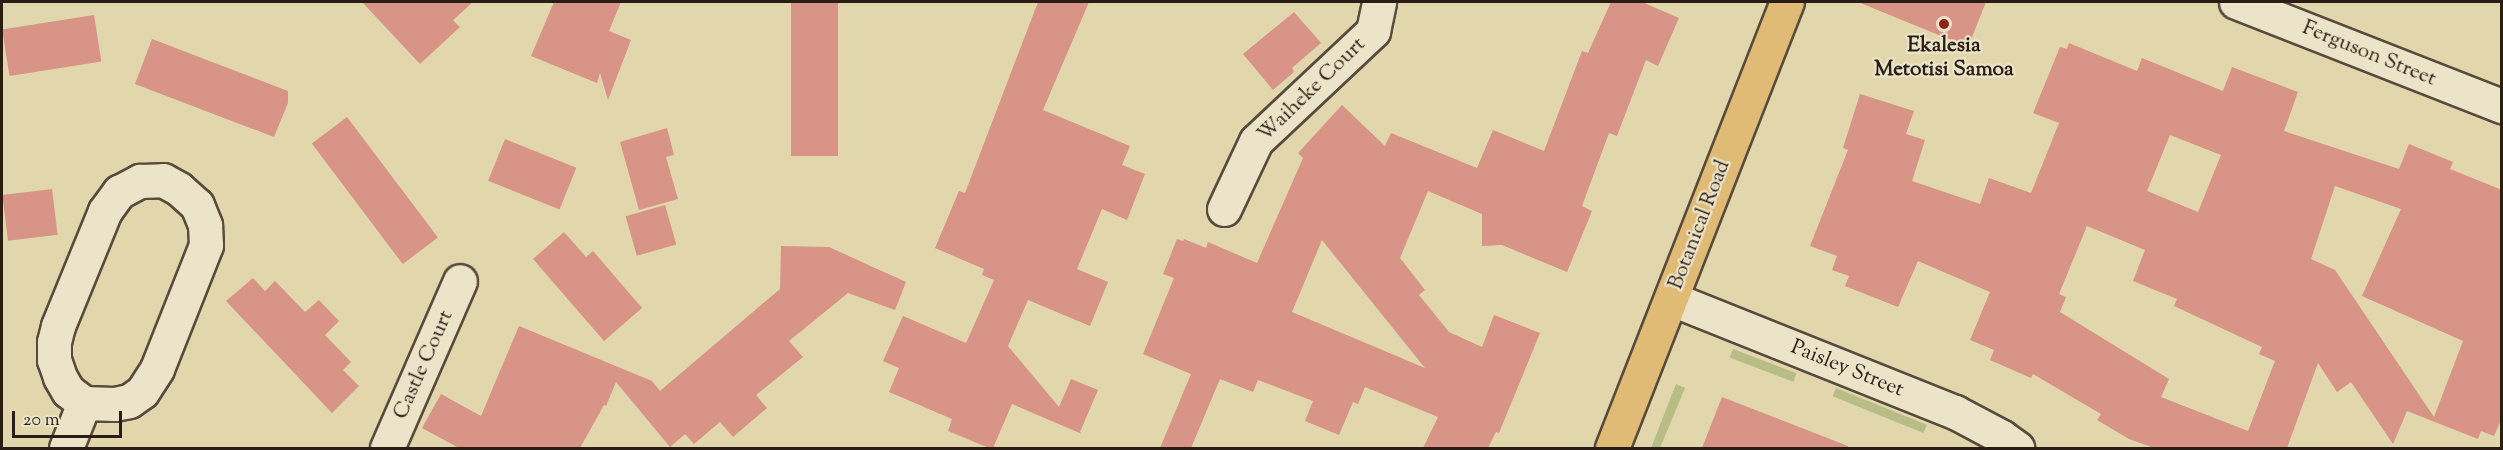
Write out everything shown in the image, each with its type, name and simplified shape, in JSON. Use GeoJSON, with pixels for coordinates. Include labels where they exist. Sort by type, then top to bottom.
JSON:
{"type":"FeatureCollection","features":[{"type":"Feature","properties":{"kind":"main road","name":"Botanical Road"},"geometry":{"type":"LineString","coordinates":[[1612,448],[1786,2]]}},
{"type":"Feature","properties":{"kind":"street","name":"Waiheke Court"},"geometry":{"type":"LineString","coordinates":[[1224,209],[1256,141],[1373,31],[1379,2]]}},
{"type":"Feature","properties":{"kind":"street","name":"Ferguson Street"},"geometry":{"type":"LineString","coordinates":[[2236,2],[2502,106]]}},
{"type":"Feature","properties":{"kind":"street"},"geometry":{"type":"LineString","coordinates":[[163,180],[179,189],[196,205],[205,225],[206,245],[157,369],[142,392],[129,401],[116,404],[84,403],[68,391],[54,360],[54,342],[58,326],[105,212],[119,192],[140,181],[163,180]]}},
{"type":"Feature","properties":{"kind":"street","name":"Castle Court"},"geometry":{"type":"LineString","coordinates":[[387,448],[460,281]]}},
{"type":"Feature","properties":{"kind":"street","name":"Paisley Street"},"geometry":{"type":"LineString","coordinates":[[1672,299],[1955,412],[2002,437],[2017,448]]}},
{"type":"Feature","properties":{"kind":"street"},"geometry":{"type":"LineString","coordinates":[[66,448],[84,403]]}},
{"type":"Feature","properties":{"kind":"green space"},"geometry":{"type":"Polygon","coordinates":[[[1733,349],[1796,373],[1793,382],[1730,357],[1733,349]]]}},
{"type":"Feature","properties":{"kind":"green space"},"geometry":{"type":"Polygon","coordinates":[[[1676,384],[1685,388],[1660,448],[1651,448],[1676,384]]]}},
{"type":"Feature","properties":{"kind":"green space"},"geometry":{"type":"Polygon","coordinates":[[[1836,388],[1927,425],[1923,433],[1833,396],[1836,388]]]}},
{"type":"Feature","properties":{"kind":"building"},"geometry":{"type":"Polygon","coordinates":[[[362,2],[473,2],[453,20],[460,27],[420,64],[362,2]]]}},
{"type":"Feature","properties":{"kind":"building"},"geometry":{"type":"Polygon","coordinates":[[[554,2],[621,2],[609,31],[631,40],[608,100],[600,73],[597,83],[531,56],[554,2]]]}},
{"type":"Feature","properties":{"kind":"building"},"geometry":{"type":"Polygon","coordinates":[[[791,2],[838,2],[838,156],[791,156],[791,2]]]}},
{"type":"Feature","properties":{"kind":"building"},"geometry":{"type":"Polygon","coordinates":[[[1038,2],[1089,2],[1043,110],[1130,146],[1122,165],[1145,174],[1127,220],[1102,209],[1077,269],[1108,282],[1090,326],[1028,300],[1008,346],[1059,407],[1071,379],[1098,390],[1080,432],[1082,434],[1012,404],[993,448],[989,448],[948,431],[952,419],[889,392],[899,368],[883,361],[903,316],[966,343],[994,280],[982,275],[984,269],[935,248],[959,191],[965,193],[1038,2]]]}},
{"type":"Feature","properties":{"kind":"building"},"geometry":{"type":"Polygon","coordinates":[[[1611,2],[1642,2],[1679,18],[1658,66],[1646,60],[1617,136],[1609,133],[1582,206],[1592,211],[1567,272],[1502,245],[1482,246],[1482,214],[1428,191],[1400,258],[1425,290],[1419,295],[1449,332],[1482,347],[1494,315],[1540,333],[1499,433],[1496,432],[1488,448],[1423,448],[1438,417],[1365,387],[1358,404],[1353,402],[1339,435],[1305,421],[1313,401],[1258,380],[1253,392],[1220,379],[1191,448],[1160,448],[1191,374],[1143,354],[1174,278],[1163,274],[1177,239],[1183,241],[1184,239],[1206,248],[1208,242],[1257,263],[1303,158],[1298,153],[1342,105],[1385,146],[1391,133],[1477,168],[1493,130],[1544,151],[1582,51],[1588,53],[1611,2]],[[1322,240],[1292,312],[1425,368],[1322,240]]]}},
{"type":"Feature","properties":{"kind":"building","name":"Ekalesia Metotisi Samoa"},"geometry":{"type":"Polygon","coordinates":[[[1858,2],[1986,2],[1968,47],[1858,2]]]}},
{"type":"Feature","properties":{"kind":"building"},"geometry":{"type":"Polygon","coordinates":[[[1294,12],[1321,43],[1292,68],[1294,72],[1273,90],[1243,54],[1294,12]]]}},
{"type":"Feature","properties":{"kind":"building"},"geometry":{"type":"Polygon","coordinates":[[[94,15],[101,61],[9,76],[2,30],[94,15]]]}},
{"type":"Feature","properties":{"kind":"building"},"geometry":{"type":"Polygon","coordinates":[[[152,39],[288,91],[288,103],[274,137],[135,84],[152,39]]]}},
{"type":"Feature","properties":{"kind":"building"},"geometry":{"type":"Polygon","coordinates":[[[2069,43],[2137,71],[2142,58],[2223,91],[2232,67],[2298,92],[2284,131],[2399,169],[2409,144],[2453,162],[2450,169],[2502,190],[2502,418],[2494,436],[2481,431],[2478,439],[2407,411],[2393,444],[2351,382],[2337,392],[2318,363],[2287,448],[2154,448],[2129,439],[2097,420],[2101,414],[2033,374],[2031,378],[1990,360],[1994,350],[1970,340],[1990,292],[1918,261],[1898,307],[1845,286],[1849,276],[1832,270],[1837,256],[1810,246],[1848,150],[1843,148],[1860,94],[1914,111],[1906,134],[1925,140],[1912,181],[1980,204],[1989,178],[2031,193],[2059,123],[2033,113],[2060,47],[2067,49],[2069,43]],[[2170,135],[2147,191],[2198,212],[2221,155],[2170,135]],[[2335,186],[2311,259],[2335,270],[2434,417],[2463,341],[2362,296],[2401,209],[2335,186]],[[2087,226],[2059,294],[2066,297],[2060,312],[2169,379],[2161,397],[2248,431],[2275,361],[2259,354],[2262,347],[2174,306],[2177,299],[2133,281],[2145,250],[2087,226]]]}},
{"type":"Feature","properties":{"kind":"building"},"geometry":{"type":"Polygon","coordinates":[[[347,117],[438,238],[403,264],[312,143],[347,117]]]}},
{"type":"Feature","properties":{"kind":"building"},"geometry":{"type":"Polygon","coordinates":[[[667,128],[674,155],[666,157],[678,199],[639,210],[620,142],[667,128]]]}},
{"type":"Feature","properties":{"kind":"building"},"geometry":{"type":"Polygon","coordinates":[[[505,139],[576,168],[560,210],[488,181],[505,139]]]}},
{"type":"Feature","properties":{"kind":"building"},"geometry":{"type":"Polygon","coordinates":[[[52,189],[58,235],[8,241],[2,195],[52,189]]]}},
{"type":"Feature","properties":{"kind":"building"},"geometry":{"type":"Polygon","coordinates":[[[665,205],[676,244],[637,256],[626,216],[665,205]]]}},
{"type":"Feature","properties":{"kind":"building"},"geometry":{"type":"Polygon","coordinates":[[[564,232],[586,257],[593,251],[642,308],[604,341],[533,259],[564,232]]]}},
{"type":"Feature","properties":{"kind":"building"},"geometry":{"type":"Polygon","coordinates":[[[781,246],[829,247],[906,282],[895,310],[848,293],[789,341],[803,357],[756,395],[767,408],[733,437],[720,422],[694,444],[685,434],[670,447],[616,382],[606,406],[604,405],[580,448],[459,448],[422,428],[441,394],[481,416],[519,326],[652,381],[660,391],[780,289],[781,246]]]}},
{"type":"Feature","properties":{"kind":"building"},"geometry":{"type":"Polygon","coordinates":[[[253,278],[265,291],[275,281],[305,312],[319,300],[339,321],[325,335],[351,362],[343,370],[359,386],[332,413],[226,301],[253,278]]]}},
{"type":"Feature","properties":{"kind":"building"},"geometry":{"type":"Polygon","coordinates":[[[1722,397],[1848,446],[1848,448],[1702,448],[1722,397]]]}},
{"type":"Feature","properties":{"kind":"place","name":"Ekalesia Metotisi Samoa"},"geometry":{"type":"Point","coordinates":[1944,24]}}]}
